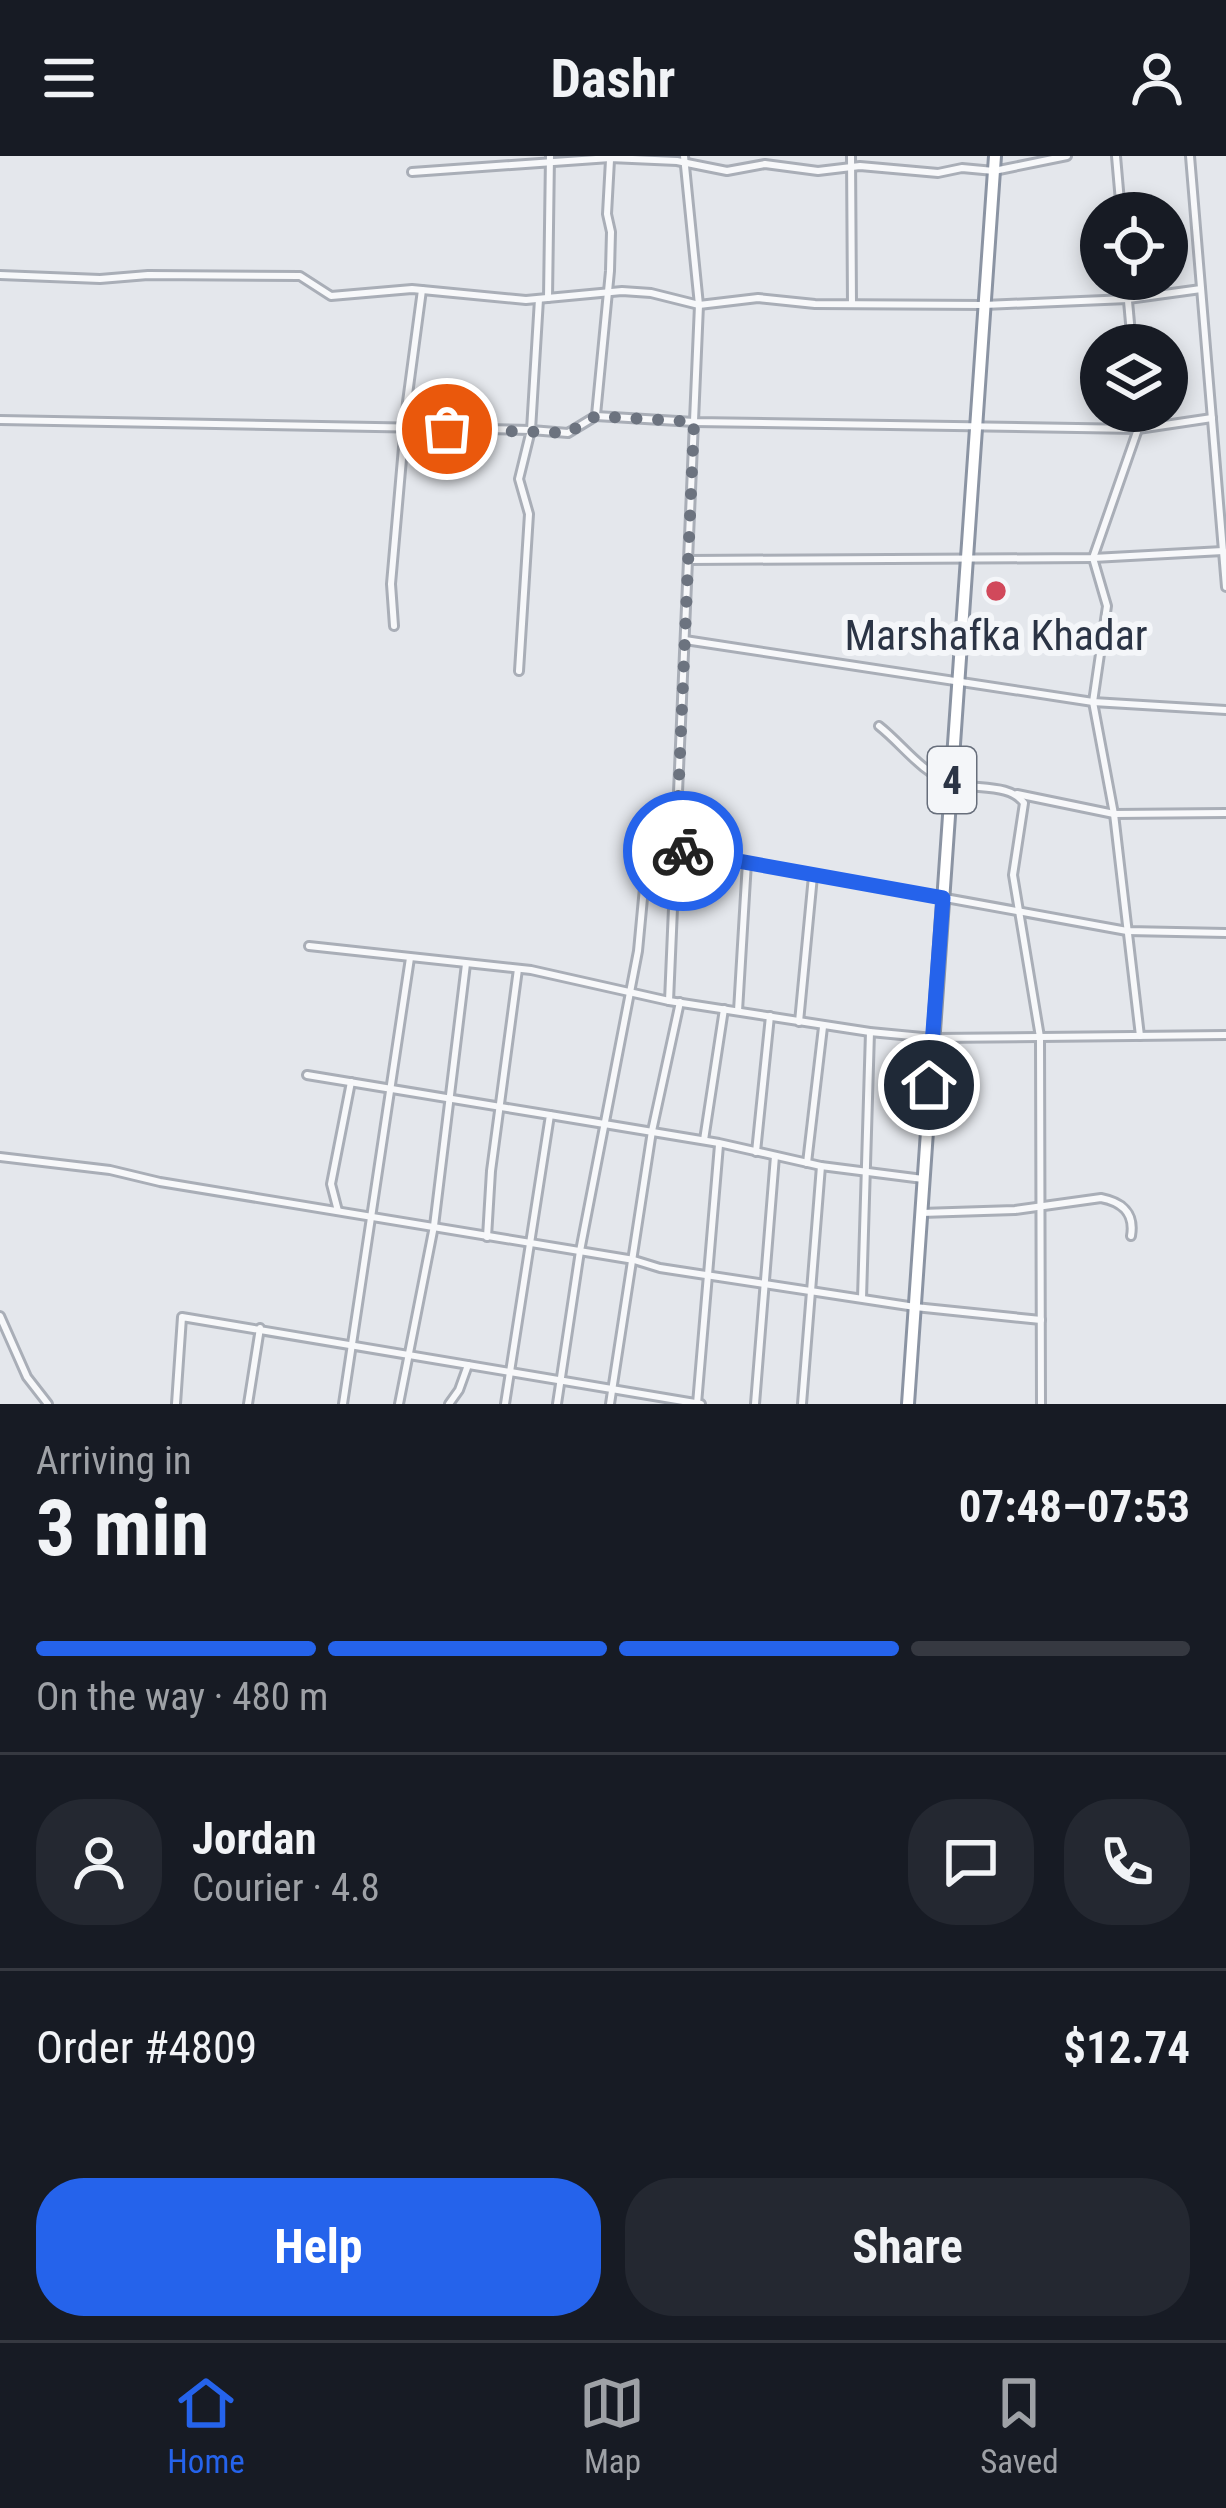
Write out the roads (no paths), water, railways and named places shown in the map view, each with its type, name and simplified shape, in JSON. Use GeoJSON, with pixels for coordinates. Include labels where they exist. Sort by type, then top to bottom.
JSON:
{"type":"FeatureCollection","features":[{"type":"Feature","properties":{"kind":"highway","name":"4"},"geometry":{"type":"LineString","coordinates":[[908,1404],[995,156]]}},
{"type":"Feature","properties":{"kind":"street"},"geometry":{"type":"LineString","coordinates":[[851,156],[852,304]]}},
{"type":"Feature","properties":{"kind":"street"},"geometry":{"type":"LineString","coordinates":[[412,172],[610,157],[684,159],[727,170],[765,164],[818,171],[851,167],[923,174],[962,168],[994,171],[1067,156]]}},
{"type":"Feature","properties":{"kind":"street"},"geometry":{"type":"LineString","coordinates":[[1116,156],[1119,192]]}},
{"type":"Feature","properties":{"kind":"street"},"geometry":{"type":"LineString","coordinates":[[1190,156],[1226,587]]}},
{"type":"Feature","properties":{"kind":"street"},"geometry":{"type":"LineString","coordinates":[[596,416],[610,271],[610,157]]}},
{"type":"Feature","properties":{"kind":"street"},"geometry":{"type":"LineString","coordinates":[[519,671],[529,514],[519,479],[531,430],[544,299],[550,159]]}},
{"type":"Feature","properties":{"kind":"street"},"geometry":{"type":"LineString","coordinates":[[669,1001],[699,305],[684,159]]}},
{"type":"Feature","properties":{"kind":"street"},"geometry":{"type":"LineString","coordinates":[[0,275],[100,279],[300,276],[331,296],[422,290],[544,299],[651,293],[699,305],[758,298],[815,304],[984,305],[1104,300]]}},
{"type":"Feature","properties":{"kind":"street"},"geometry":{"type":"LineString","coordinates":[[1188,291],[1201,289]]}},
{"type":"Feature","properties":{"kind":"street"},"geometry":{"type":"LineString","coordinates":[[394,626],[392,584],[422,290]]}},
{"type":"Feature","properties":{"kind":"street"},"geometry":{"type":"LineString","coordinates":[[0,420],[568,433],[596,416],[1080,428]]}},
{"type":"Feature","properties":{"kind":"street"},"geometry":{"type":"LineString","coordinates":[[1188,422],[1212,418]]}},
{"type":"Feature","properties":{"kind":"street"},"geometry":{"type":"LineString","coordinates":[[1137,432],[1093,558],[1107,606],[1094,702],[1114,814],[1140,1036]]}},
{"type":"Feature","properties":{"kind":"street"},"geometry":{"type":"LineString","coordinates":[[688,560],[1093,558],[1223,551]]}},
{"type":"Feature","properties":{"kind":"street"},"geometry":{"type":"LineString","coordinates":[[685,640],[1094,702],[1226,710]]}},
{"type":"Feature","properties":{"kind":"street"},"geometry":{"type":"LineString","coordinates":[[879,726],[914,760],[951,784],[1114,814],[1226,813]]}},
{"type":"Feature","properties":{"kind":"street"},"geometry":{"type":"LineString","coordinates":[[1013,793],[1023,799],[1025,808],[1013,875],[1040,1036],[1041,1404]]}},
{"type":"Feature","properties":{"kind":"street"},"geometry":{"type":"LineString","coordinates":[[676,850],[1127,932],[1226,933]]}},
{"type":"Feature","properties":{"kind":"street"},"geometry":{"type":"LineString","coordinates":[[557,1404],[580,1251],[638,951],[647,856]]}},
{"type":"Feature","properties":{"kind":"street"},"geometry":{"type":"LineString","coordinates":[[738,1011],[747,862]]}},
{"type":"Feature","properties":{"kind":"street"},"geometry":{"type":"LineString","coordinates":[[800,1022],[814,874]]}},
{"type":"Feature","properties":{"kind":"street"},"geometry":{"type":"LineString","coordinates":[[309,946],[518,969],[669,1001],[870,1032],[933,1037],[1226,1035]]}},
{"type":"Feature","properties":{"kind":"street"},"geometry":{"type":"LineString","coordinates":[[343,1404],[410,958]]}},
{"type":"Feature","properties":{"kind":"street"},"geometry":{"type":"LineString","coordinates":[[399,1404],[434,1226],[466,964]]}},
{"type":"Feature","properties":{"kind":"street"},"geometry":{"type":"LineString","coordinates":[[487,1237],[491,1171],[518,969]]}},
{"type":"Feature","properties":{"kind":"street"},"geometry":{"type":"LineString","coordinates":[[610,1404],[652,1130],[680,1002]]}},
{"type":"Feature","properties":{"kind":"street"},"geometry":{"type":"LineString","coordinates":[[704,1140],[724,1009]]}},
{"type":"Feature","properties":{"kind":"street"},"geometry":{"type":"LineString","coordinates":[[756,1152],[770,1016]]}},
{"type":"Feature","properties":{"kind":"street"},"geometry":{"type":"LineString","coordinates":[[807,1163],[823,1027]]}},
{"type":"Feature","properties":{"kind":"street"},"geometry":{"type":"LineString","coordinates":[[862,1299],[870,1032]]}},
{"type":"Feature","properties":{"kind":"street"},"geometry":{"type":"LineString","coordinates":[[308,1075],[652,1130],[821,1166],[922,1179]]}},
{"type":"Feature","properties":{"kind":"street"},"geometry":{"type":"LineString","coordinates":[[338,1211],[331,1184],[351,1082]]}},
{"type":"Feature","properties":{"kind":"street"},"geometry":{"type":"LineString","coordinates":[[505,1404],[550,1115]]}},
{"type":"Feature","properties":{"kind":"street"},"geometry":{"type":"LineString","coordinates":[[176,1404],[182,1317],[699,1404],[719,1143]]}},
{"type":"Feature","properties":{"kind":"street"},"geometry":{"type":"LineString","coordinates":[[755,1404],[775,1156]]}},
{"type":"Feature","properties":{"kind":"street"},"geometry":{"type":"LineString","coordinates":[[0,1157],[110,1170],[660,1268],[915,1307],[1041,1320]]}},
{"type":"Feature","properties":{"kind":"street"},"geometry":{"type":"LineString","coordinates":[[802,1404],[821,1166]]}},
{"type":"Feature","properties":{"kind":"street"},"geometry":{"type":"LineString","coordinates":[[921,1213],[1040,1208],[1086,1199],[1114,1201],[1130,1217],[1131,1236]]}},
{"type":"Feature","properties":{"kind":"street"},"geometry":{"type":"LineString","coordinates":[[0,1316],[28,1377],[49,1404]]}},
{"type":"Feature","properties":{"kind":"street"},"geometry":{"type":"LineString","coordinates":[[248,1404],[260,1328]]}},
{"type":"Feature","properties":{"kind":"street"},"geometry":{"type":"LineString","coordinates":[[449,1404],[468,1365]]}},
{"type":"Feature","properties":{"kind":"place","name":"Marshafka Khadar"},"geometry":{"type":"Point","coordinates":[996,591]}}]}
